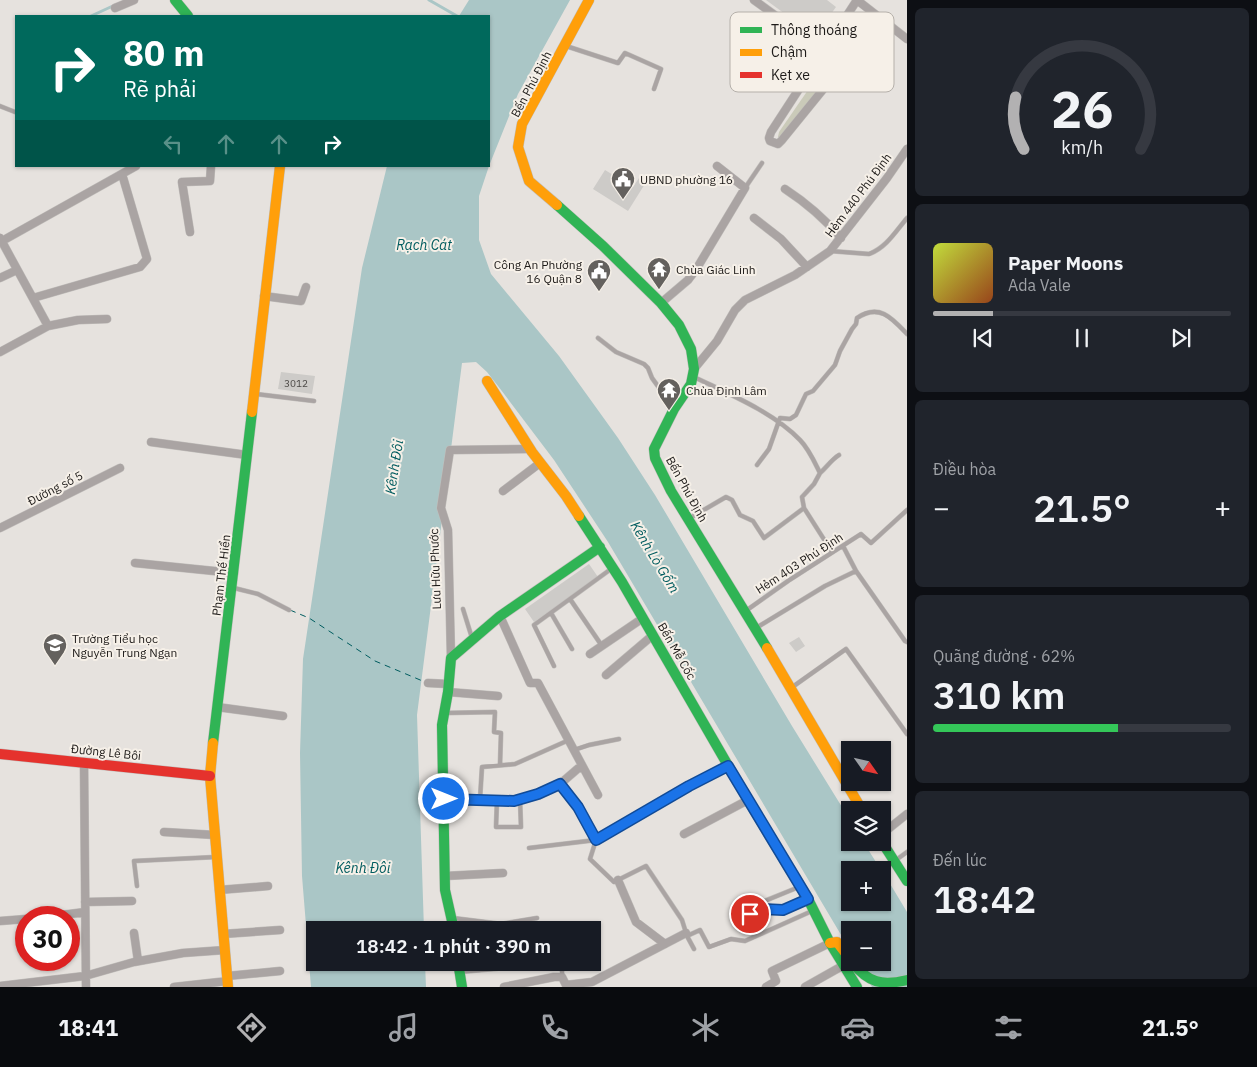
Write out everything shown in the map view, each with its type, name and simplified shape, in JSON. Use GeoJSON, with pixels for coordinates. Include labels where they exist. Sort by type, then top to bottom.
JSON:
{"type":"FeatureCollection","features":[{"type":"Feature","properties":{"kind":"street"},"geometry":{"type":"LineString","coordinates":[[116,8],[134,0]]}},
{"type":"Feature","properties":{"kind":"street"},"geometry":{"type":"LineString","coordinates":[[175,0],[187,15]]}},
{"type":"Feature","properties":{"kind":"street","name":"Bến Phú Định"},"geometry":{"type":"LineString","coordinates":[[589,0],[566,46],[522,124],[518,147],[529,181],[604,246],[661,303],[678,325],[692,349],[693,373],[691,384],[674,409],[654,449],[655,458],[671,491],[745,611],[754,630],[857,801]]}},
{"type":"Feature","properties":{"kind":"street"},"geometry":{"type":"LineString","coordinates":[[754,0],[770,12]]}},
{"type":"Feature","properties":{"kind":"street"},"geometry":{"type":"LineString","coordinates":[[849,12],[857,0],[872,12]]}},
{"type":"Feature","properties":{"kind":"street"},"geometry":{"type":"LineString","coordinates":[[894,29],[907,39]]}},
{"type":"Feature","properties":{"kind":"street"},"geometry":{"type":"LineString","coordinates":[[797,92],[771,132],[769,138],[774,144],[778,144],[782,140],[821,92]]}},
{"type":"Feature","properties":{"kind":"street","name":"Hẻm 440 Phú Định"},"geometry":{"type":"LineString","coordinates":[[693,373],[717,341],[735,310],[745,300],[795,275],[830,251],[888,178],[907,149]]}},
{"type":"Feature","properties":{"kind":"street"},"geometry":{"type":"LineString","coordinates":[[661,303],[688,280],[697,268],[745,188],[717,166]]}},
{"type":"Feature","properties":{"kind":"street"},"geometry":{"type":"LineString","coordinates":[[48,326],[1,239],[134,167]]}},
{"type":"Feature","properties":{"kind":"street"},"geometry":{"type":"LineString","coordinates":[[190,232],[182,182],[210,181],[211,167]]}},
{"type":"Feature","properties":{"kind":"street","name":"Phạm Thế Hiển"},"geometry":{"type":"LineString","coordinates":[[228,981],[210,776],[280,167]]}},
{"type":"Feature","properties":{"kind":"street"},"geometry":{"type":"LineString","coordinates":[[33,298],[140,267],[147,259],[122,174]]}},
{"type":"Feature","properties":{"kind":"street"},"geometry":{"type":"LineString","coordinates":[[785,189],[804,201],[823,217],[841,238]]}},
{"type":"Feature","properties":{"kind":"street"},"geometry":{"type":"LineString","coordinates":[[754,218],[781,239],[807,267]]}},
{"type":"Feature","properties":{"kind":"street"},"geometry":{"type":"LineString","coordinates":[[0,278],[17,270]]}},
{"type":"Feature","properties":{"kind":"street"},"geometry":{"type":"LineString","coordinates":[[264,296],[301,301],[306,287]]}},
{"type":"Feature","properties":{"kind":"street"},"geometry":{"type":"LineString","coordinates":[[0,352],[48,326],[78,320],[107,319]]}},
{"type":"Feature","properties":{"kind":"street","name":"Bến Mễ Cốc"},"geometry":{"type":"LineString","coordinates":[[487,381],[529,449],[566,496],[613,568],[748,800],[801,886],[830,943],[837,942],[841,945]]}},
{"type":"Feature","properties":{"kind":"street"},"geometry":{"type":"LineString","coordinates":[[152,442],[247,455]]}},
{"type":"Feature","properties":{"kind":"street","name":"Lưu Hữu Phước"},"geometry":{"type":"LineString","coordinates":[[452,921],[445,890],[442,725],[451,658],[448,530],[441,508],[450,450],[529,449]]}},
{"type":"Feature","properties":{"kind":"street"},"geometry":{"type":"LineString","coordinates":[[502,491],[540,463]]}},
{"type":"Feature","properties":{"kind":"street","name":"Đường số 5"},"geometry":{"type":"LineString","coordinates":[[0,528],[120,468]]}},
{"type":"Feature","properties":{"kind":"street"},"geometry":{"type":"LineString","coordinates":[[451,658],[500,616],[600,547]]}},
{"type":"Feature","properties":{"kind":"street"},"geometry":{"type":"LineString","coordinates":[[135,563],[234,574]]}},
{"type":"Feature","properties":{"kind":"street"},"geometry":{"type":"LineString","coordinates":[[500,616],[530,683],[538,683],[598,795]]}},
{"type":"Feature","properties":{"kind":"street"},"geometry":{"type":"LineString","coordinates":[[590,654],[643,618]]}},
{"type":"Feature","properties":{"kind":"street"},"geometry":{"type":"LineString","coordinates":[[606,675],[653,635]]}},
{"type":"Feature","properties":{"kind":"street"},"geometry":{"type":"LineString","coordinates":[[428,684],[498,696]]}},
{"type":"Feature","properties":{"kind":"street"},"geometry":{"type":"LineString","coordinates":[[217,707],[283,716]]}},
{"type":"Feature","properties":{"kind":"street","name":"Đường Lê Bôi"},"geometry":{"type":"LineString","coordinates":[[0,754],[210,776]]}},
{"type":"Feature","properties":{"kind":"street"},"geometry":{"type":"LineString","coordinates":[[84,762],[86,987]]}},
{"type":"Feature","properties":{"kind":"street"},"geometry":{"type":"LineString","coordinates":[[444,799],[514,801],[538,794],[560,784],[582,765]]}},
{"type":"Feature","properties":{"kind":"street"},"geometry":{"type":"LineString","coordinates":[[684,834],[748,800]]}},
{"type":"Feature","properties":{"kind":"street"},"geometry":{"type":"LineString","coordinates":[[891,827],[907,814]]}},
{"type":"Feature","properties":{"kind":"street"},"geometry":{"type":"LineString","coordinates":[[164,832],[215,835]]}},
{"type":"Feature","properties":{"kind":"street"},"geometry":{"type":"LineString","coordinates":[[888,851],[907,881]]}},
{"type":"Feature","properties":{"kind":"street"},"geometry":{"type":"LineString","coordinates":[[445,876],[503,873]]}},
{"type":"Feature","properties":{"kind":"street"},"geometry":{"type":"LineString","coordinates":[[618,880],[636,922],[665,944]]}},
{"type":"Feature","properties":{"kind":"street"},"geometry":{"type":"LineString","coordinates":[[220,890],[268,886]]}},
{"type":"Feature","properties":{"kind":"street"},"geometry":{"type":"LineString","coordinates":[[85,902],[132,901]]}},
{"type":"Feature","properties":{"kind":"street"},"geometry":{"type":"LineString","coordinates":[[80,913],[85,912]]}},
{"type":"Feature","properties":{"kind":"street"},"geometry":{"type":"LineString","coordinates":[[0,922],[15,920]]}},
{"type":"Feature","properties":{"kind":"street"},"geometry":{"type":"LineString","coordinates":[[223,934],[280,930]]}},
{"type":"Feature","properties":{"kind":"street"},"geometry":{"type":"LineString","coordinates":[[134,933],[138,961]]}},
{"type":"Feature","properties":{"kind":"street"},"geometry":{"type":"LineString","coordinates":[[504,987],[592,982],[665,944],[687,935]]}},
{"type":"Feature","properties":{"kind":"street"},"geometry":{"type":"LineString","coordinates":[[766,987],[776,980],[772,971],[830,943]]}},
{"type":"Feature","properties":{"kind":"street"},"geometry":{"type":"LineString","coordinates":[[0,986],[30,984],[85,976],[138,961],[183,953],[225,950]]}},
{"type":"Feature","properties":{"kind":"street"},"geometry":{"type":"LineString","coordinates":[[805,987],[841,966]]}},
{"type":"Feature","properties":{"kind":"street"},"geometry":{"type":"LineString","coordinates":[[174,987],[228,981],[280,971]]}},
{"type":"Feature","properties":{"kind":"street"},"geometry":{"type":"LineString","coordinates":[[460,971],[462,987]]}},
{"type":"Feature","properties":{"kind":"street","name":"Bến Mễ Cốc"},"geometry":{"type":"LineString","coordinates":[[852,971],[857,987]]}},
{"type":"Feature","properties":{"kind":"street"},"geometry":{"type":"LineString","coordinates":[[858,971],[874,983],[894,986],[907,980]]}},
{"type":"Feature","properties":{"kind":"lane"},"geometry":{"type":"LineString","coordinates":[[566,46],[618,63],[625,54],[661,69],[654,88]]}},
{"type":"Feature","properties":{"kind":"lane"},"geometry":{"type":"LineString","coordinates":[[0,106],[15,112]]}},
{"type":"Feature","properties":{"kind":"lane"},"geometry":{"type":"LineString","coordinates":[[745,188],[762,163]]}},
{"type":"Feature","properties":{"kind":"lane"},"geometry":{"type":"LineString","coordinates":[[830,251],[873,253],[882,248],[907,218]]}},
{"type":"Feature","properties":{"kind":"lane"},"geometry":{"type":"LineString","coordinates":[[757,464],[769,449],[780,418],[790,419],[796,414],[806,394],[813,391],[835,366],[840,350],[856,324],[857,318],[868,312],[880,312],[891,317],[907,334]]}},
{"type":"Feature","properties":{"kind":"lane"},"geometry":{"type":"LineString","coordinates":[[598,338],[616,352],[644,364],[674,409]]}},
{"type":"Feature","properties":{"kind":"lane"},"geometry":{"type":"LineString","coordinates":[[693,373],[778,422],[801,441],[820,473]]}},
{"type":"Feature","properties":{"kind":"lane"},"geometry":{"type":"LineString","coordinates":[[254,394],[314,401]]}},
{"type":"Feature","properties":{"kind":"lane"},"geometry":{"type":"LineString","coordinates":[[832,552],[804,508],[802,497],[814,484],[820,473],[839,455]]}},
{"type":"Feature","properties":{"kind":"lane"},"geometry":{"type":"LineString","coordinates":[[688,519],[718,501],[728,498],[732,500],[740,515],[753,521],[764,538],[804,508]]}},
{"type":"Feature","properties":{"kind":"lane","name":"Hẻm 403 Phú Định"},"geometry":{"type":"LineString","coordinates":[[745,611],[861,534],[871,543],[907,510]]}},
{"type":"Feature","properties":{"kind":"lane"},"geometry":{"type":"LineString","coordinates":[[843,546],[856,571],[907,642]]}},
{"type":"Feature","properties":{"kind":"lane"},"geometry":{"type":"LineString","coordinates":[[554,666],[534,625],[613,568]]}},
{"type":"Feature","properties":{"kind":"lane"},"geometry":{"type":"LineString","coordinates":[[754,630],[825,586],[856,571]]}},
{"type":"Feature","properties":{"kind":"lane"},"geometry":{"type":"LineString","coordinates":[[232,588],[258,594],[289,610]]}},
{"type":"Feature","properties":{"kind":"lane"},"geometry":{"type":"LineString","coordinates":[[570,599],[602,646]]}},
{"type":"Feature","properties":{"kind":"lane"},"geometry":{"type":"LineString","coordinates":[[462,609],[472,640]]}},
{"type":"Feature","properties":{"kind":"lane"},"geometry":{"type":"LineString","coordinates":[[551,613],[572,649]]}},
{"type":"Feature","properties":{"kind":"lane"},"geometry":{"type":"LineString","coordinates":[[790,688],[846,648],[907,734]]}},
{"type":"Feature","properties":{"kind":"lane"},"geometry":{"type":"LineString","coordinates":[[443,712],[495,712],[494,732],[501,733],[500,765]]}},
{"type":"Feature","properties":{"kind":"lane"},"geometry":{"type":"LineString","coordinates":[[574,750],[619,739]]}},
{"type":"Feature","properties":{"kind":"lane"},"geometry":{"type":"LineString","coordinates":[[480,799],[482,767],[515,764],[569,740]]}},
{"type":"Feature","properties":{"kind":"lane"},"geometry":{"type":"LineString","coordinates":[[529,848],[596,840],[689,786],[728,766]]}},
{"type":"Feature","properties":{"kind":"lane"},"geometry":{"type":"LineString","coordinates":[[560,784],[578,807],[596,840],[590,859],[614,882],[646,866],[682,920],[694,949]]}},
{"type":"Feature","properties":{"kind":"lane"},"geometry":{"type":"LineString","coordinates":[[496,800],[496,827],[521,827],[520,799]]}},
{"type":"Feature","properties":{"kind":"lane"},"geometry":{"type":"LineString","coordinates":[[894,861],[907,852]]}},
{"type":"Feature","properties":{"kind":"lane"},"geometry":{"type":"LineString","coordinates":[[137,886],[134,861],[216,857]]}},
{"type":"Feature","properties":{"kind":"lane"},"geometry":{"type":"LineString","coordinates":[[745,909],[801,886]]}},
{"type":"Feature","properties":{"kind":"lane"},"geometry":{"type":"LineString","coordinates":[[738,918],[762,909],[783,910],[808,899]]}},
{"type":"Feature","properties":{"kind":"lane"},"geometry":{"type":"LineString","coordinates":[[687,935],[700,930],[709,947],[731,939],[745,941],[814,910]]}},
{"type":"Feature","properties":{"kind":"lane"},"geometry":{"type":"LineString","coordinates":[[451,918],[501,924],[537,918]]}},
{"type":"Feature","properties":{"kind":"green space"},"geometry":{"type":"Polygon","coordinates":[[[807,92],[817,92],[780,138],[778,137],[779,132],[807,92]]]}},
{"type":"Feature","properties":{"kind":"water"},"geometry":{"type":"Polygon","coordinates":[[[469,0],[570,0],[518,94],[490,164],[490,15],[460,15],[469,0]]]}},
{"type":"Feature","properties":{"kind":"water"},"geometry":{"type":"Polygon","coordinates":[[[387,167],[489,167],[479,196],[479,240],[491,274],[559,356],[618,438],[655,495],[841,805],[841,851],[869,851],[875,861],[841,861],[841,911],[891,911],[891,885],[907,912],[907,987],[872,987],[862,971],[891,971],[891,921],[841,921],[841,935],[608,542],[554,460],[487,372],[476,362],[462,363],[417,715],[424,921],[306,921],[306,925],[302,876],[300,753],[303,659],[362,268],[387,167]]]}},
{"type":"Feature","properties":{"kind":"water"},"geometry":{"type":"Polygon","coordinates":[[[310,971],[425,971],[426,987],[311,987],[310,971]]]}},
{"type":"Feature","properties":{"kind":"building"},"geometry":{"type":"Polygon","coordinates":[[[766,0],[827,0],[836,7],[832,12],[782,12],[766,0]]]}},
{"type":"Feature","properties":{"kind":"building","name":"UBND phường 16"},"geometry":{"type":"Polygon","coordinates":[[[605,170],[633,187],[641,175],[648,179],[628,211],[593,189],[605,170]]]}},
{"type":"Feature","properties":{"kind":"building"},"geometry":{"type":"Polygon","coordinates":[[[281,372],[315,376],[312,394],[278,389],[281,372]]]}},
{"type":"Feature","properties":{"kind":"building"},"geometry":{"type":"Polygon","coordinates":[[[589,564],[598,577],[534,622],[525,609],[589,564]]]}},
{"type":"Feature","properties":{"kind":"building"},"geometry":{"type":"Polygon","coordinates":[[[799,637],[805,646],[796,652],[789,643],[799,637]]]}},
{"type":"Feature","properties":{"kind":"waterway"},"geometry":{"type":"LineString","coordinates":[[429,0],[455,15]]}},
{"type":"Feature","properties":{"kind":"waterway"},"geometry":{"type":"LineString","coordinates":[[93,15],[115,5]]}},
{"type":"Feature","properties":{"kind":"ferry route"},"geometry":{"type":"LineString","coordinates":[[290,610],[309,618],[375,661],[425,682]]}},
{"type":"Feature","properties":{"kind":"traffic: fast"},"geometry":{"type":"LineString","coordinates":[[175,0],[187,15]]}},
{"type":"Feature","properties":{"kind":"traffic: fast"},"geometry":{"type":"LineString","coordinates":[[557,205],[603,246],[661,303],[679,325],[691,349],[694,369],[691,384],[674,409],[654,449],[655,458],[671,491],[767,648]]}},
{"type":"Feature","properties":{"kind":"traffic: fast"},"geometry":{"type":"LineString","coordinates":[[213,743],[252,412]]}},
{"type":"Feature","properties":{"kind":"traffic: fast"},"geometry":{"type":"LineString","coordinates":[[579,516],[622,582],[748,800],[808,899],[830,943],[857,987]]}},
{"type":"Feature","properties":{"kind":"traffic: fast"},"geometry":{"type":"LineString","coordinates":[[452,921],[445,890],[442,725],[448,692],[451,658],[500,616],[600,547]]}},
{"type":"Feature","properties":{"kind":"traffic: fast"},"geometry":{"type":"LineString","coordinates":[[888,851],[907,881]]}},
{"type":"Feature","properties":{"kind":"traffic: fast"},"geometry":{"type":"LineString","coordinates":[[459,971],[462,987]]}},
{"type":"Feature","properties":{"kind":"traffic: fast"},"geometry":{"type":"LineString","coordinates":[[860,971],[876,981],[890,983],[907,980]]}},
{"type":"Feature","properties":{"kind":"traffic: slow"},"geometry":{"type":"LineString","coordinates":[[557,205],[529,181],[518,147],[522,124],[589,0]]}},
{"type":"Feature","properties":{"kind":"traffic: slow"},"geometry":{"type":"LineString","coordinates":[[252,412],[280,167]]}},
{"type":"Feature","properties":{"kind":"traffic: slow"},"geometry":{"type":"LineString","coordinates":[[487,381],[532,452],[579,516]]}},
{"type":"Feature","properties":{"kind":"traffic: slow"},"geometry":{"type":"LineString","coordinates":[[767,648],[857,801]]}},
{"type":"Feature","properties":{"kind":"traffic: slow"},"geometry":{"type":"LineString","coordinates":[[213,743],[210,776],[228,987]]}},
{"type":"Feature","properties":{"kind":"traffic: slow"},"geometry":{"type":"LineString","coordinates":[[830,943],[837,942],[841,947]]}},
{"type":"Feature","properties":{"kind":"traffic: jam"},"geometry":{"type":"LineString","coordinates":[[0,754],[210,776]]}},
{"type":"Feature","properties":{"kind":"place","name":"UBND phường 16"},"geometry":{"type":"Point","coordinates":[623,200]}},
{"type":"Feature","properties":{"kind":"place","name":"Chùa Giác Linh"},"geometry":{"type":"Point","coordinates":[659,290]}},
{"type":"Feature","properties":{"kind":"place","name":"Công An Phường 16 Quận 8"},"geometry":{"type":"Point","coordinates":[599,292]}},
{"type":"Feature","properties":{"kind":"place","name":"Chùa Định Lâm"},"geometry":{"type":"Point","coordinates":[669,411]}},
{"type":"Feature","properties":{"kind":"place","name":"Trường Tiểu học Nguyễn Trung Ngạn"},"geometry":{"type":"Point","coordinates":[55,666]}},
{"type":"Feature","properties":{"kind":"route"},"geometry":{"type":"LineString","coordinates":[[444,799],[514,801],[538,794],[560,784],[578,807],[596,840],[689,786],[728,766],[808,899],[783,910],[762,909],[750,914]]}},
{"type":"Feature","properties":{"kind":"water label","name":"Rạch Cát"},"geometry":{"type":"Point","coordinates":[424,245]}},
{"type":"Feature","properties":{"kind":"water label","name":"Kênh Đôi"},"geometry":{"type":"Point","coordinates":[394,467]}},
{"type":"Feature","properties":{"kind":"water label","name":"Kênh Lò Gốm"},"geometry":{"type":"Point","coordinates":[655,557]}},
{"type":"Feature","properties":{"kind":"water label","name":"Kênh Đôi"},"geometry":{"type":"Point","coordinates":[363,868]}}]}
